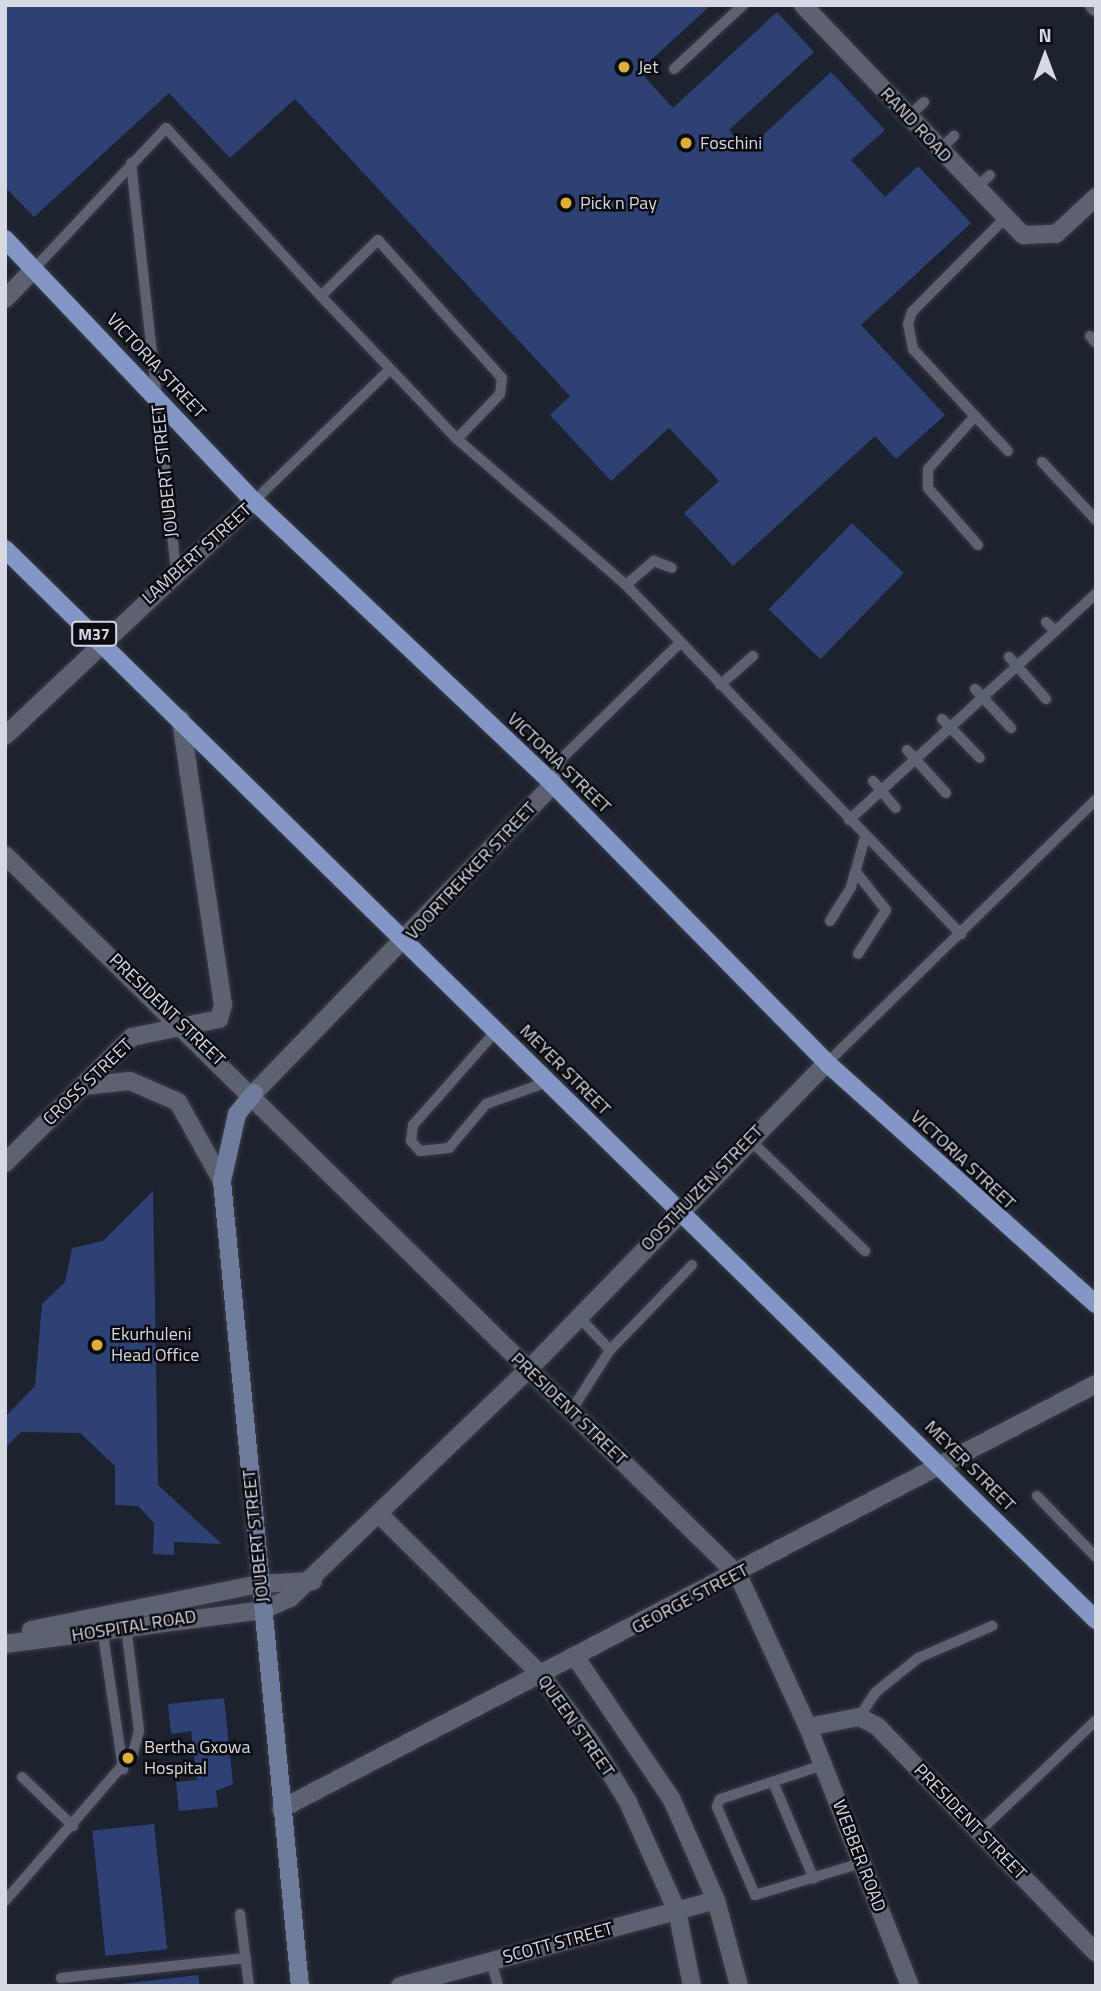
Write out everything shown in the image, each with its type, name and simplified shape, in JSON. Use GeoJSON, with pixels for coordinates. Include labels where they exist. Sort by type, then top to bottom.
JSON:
{"type":"FeatureCollection","features":[{"type":"Feature","properties":{"kind":"main road","name":"VICTORIA STREET"},"geometry":{"type":"LineString","coordinates":[[5,239],[254,501],[553,784],[827,1063],[1096,1304]]}},
{"type":"Feature","properties":{"kind":"main road","name":"MEYER STREET"},"geometry":{"type":"LineString","coordinates":[[5,549],[1096,1620]]}},
{"type":"Feature","properties":{"kind":"main road","name":"JOUBERT STREET"},"geometry":{"type":"LineString","coordinates":[[254,1093],[237,1114],[222,1181],[300,1986]]}},
{"type":"Feature","properties":{"kind":"street","name":"RAND ROAD"},"geometry":{"type":"LineString","coordinates":[[803,5],[1004,219],[1033,239],[1056,234],[1096,197]]}},
{"type":"Feature","properties":{"kind":"street"},"geometry":{"type":"LineString","coordinates":[[5,299],[34,269]]}},
{"type":"Feature","properties":{"kind":"street","name":"LAMBERT STREET"},"geometry":{"type":"LineString","coordinates":[[5,736],[176,570],[254,501]]}},
{"type":"Feature","properties":{"kind":"street"},"geometry":{"type":"LineString","coordinates":[[181,719],[223,1005],[212,1024],[184,1025]]}},
{"type":"Feature","properties":{"kind":"street","name":"VOORTREKKER STREET"},"geometry":{"type":"LineString","coordinates":[[254,1093],[405,941],[553,784]]}},
{"type":"Feature","properties":{"kind":"street","name":"PRESIDENT STREET"},"geometry":{"type":"LineString","coordinates":[[5,855],[254,1093],[528,1370],[738,1575],[808,1727]]}},
{"type":"Feature","properties":{"kind":"street","name":"CROSS STREET"},"geometry":{"type":"LineString","coordinates":[[8,1154],[84,1086],[132,1038],[184,1025]]}},
{"type":"Feature","properties":{"kind":"street","name":"OOSTHUIZEN STREET"},"geometry":{"type":"LineString","coordinates":[[263,1610],[313,1581],[381,1516],[528,1370],[679,1211],[827,1063]]}},
{"type":"Feature","properties":{"kind":"street"},"geometry":{"type":"LineString","coordinates":[[84,1086],[130,1081],[178,1102],[222,1181]]}},
{"type":"Feature","properties":{"kind":"street","name":"GEORGE STREET"},"geometry":{"type":"LineString","coordinates":[[281,1809],[738,1575],[939,1464],[1096,1384]]}},
{"type":"Feature","properties":{"kind":"street","name":"QUEEN STREET"},"geometry":{"type":"LineString","coordinates":[[381,1516],[542,1675],[628,1802],[677,1911],[692,1986]]}},
{"type":"Feature","properties":{"kind":"street"},"geometry":{"type":"LineString","coordinates":[[260,1584],[313,1581]]}},
{"type":"Feature","properties":{"kind":"street","name":"HOSPITAL ROAD"},"geometry":{"type":"LineString","coordinates":[[5,1635],[125,1618],[260,1584]]}},
{"type":"Feature","properties":{"kind":"street","name":"HOSPITAL ROAD"},"geometry":{"type":"LineString","coordinates":[[125,1618],[263,1610]]}},
{"type":"Feature","properties":{"kind":"street","name":"HOSPITAL ROAD"},"geometry":{"type":"LineString","coordinates":[[5,1644],[101,1622]]}},
{"type":"Feature","properties":{"kind":"street"},"geometry":{"type":"LineString","coordinates":[[576,1658],[671,1800],[716,1900],[739,1986]]}},
{"type":"Feature","properties":{"kind":"street"},"geometry":{"type":"LineString","coordinates":[[808,1727],[859,1717]]}},
{"type":"Feature","properties":{"kind":"street","name":"PRESIDENT STREET"},"geometry":{"type":"LineString","coordinates":[[859,1717],[877,1726],[1096,1953]]}},
{"type":"Feature","properties":{"kind":"street","name":"WEBBER ROAD"},"geometry":{"type":"LineString","coordinates":[[808,1727],[909,1986]]}},
{"type":"Feature","properties":{"kind":"street","name":"SCOTT STREET"},"geometry":{"type":"LineString","coordinates":[[400,1986],[716,1900]]}},
{"type":"Feature","properties":{"kind":"lane"},"geometry":{"type":"LineString","coordinates":[[674,69],[743,5]]}},
{"type":"Feature","properties":{"kind":"lane"},"geometry":{"type":"LineString","coordinates":[[908,117],[924,102]]}},
{"type":"Feature","properties":{"kind":"lane"},"geometry":{"type":"LineString","coordinates":[[34,269],[160,128],[173,133],[388,371],[457,439],[626,584],[865,837],[961,934]]}},
{"type":"Feature","properties":{"kind":"lane"},"geometry":{"type":"LineString","coordinates":[[940,150],[954,136]]}},
{"type":"Feature","properties":{"kind":"lane","name":"JOUBERT STREET"},"geometry":{"type":"LineString","coordinates":[[131,163],[176,570]]}},
{"type":"Feature","properties":{"kind":"lane"},"geometry":{"type":"LineString","coordinates":[[975,188],[990,175]]}},
{"type":"Feature","properties":{"kind":"lane"},"geometry":{"type":"LineString","coordinates":[[1004,219],[912,312],[908,324],[913,349],[1008,451]]}},
{"type":"Feature","properties":{"kind":"lane"},"geometry":{"type":"LineString","coordinates":[[321,296],[378,240],[405,267],[502,378],[500,394],[457,439]]}},
{"type":"Feature","properties":{"kind":"lane","name":"LAMBERT STREET"},"geometry":{"type":"LineString","coordinates":[[254,501],[388,371]]}},
{"type":"Feature","properties":{"kind":"lane"},"geometry":{"type":"LineString","coordinates":[[975,416],[935,458],[926,478],[978,545]]}},
{"type":"Feature","properties":{"kind":"lane"},"geometry":{"type":"LineString","coordinates":[[1042,461],[1096,520]]}},
{"type":"Feature","properties":{"kind":"lane"},"geometry":{"type":"LineString","coordinates":[[626,584],[654,561],[672,568]]}},
{"type":"Feature","properties":{"kind":"lane"},"geometry":{"type":"LineString","coordinates":[[849,820],[950,728],[979,694],[1016,666],[1096,594]]}},
{"type":"Feature","properties":{"kind":"lane"},"geometry":{"type":"LineString","coordinates":[[1046,622],[1055,631]]}},
{"type":"Feature","properties":{"kind":"lane","name":"VOORTREKKER STREET"},"geometry":{"type":"LineString","coordinates":[[553,784],[561,759],[680,643]]}},
{"type":"Feature","properties":{"kind":"lane"},"geometry":{"type":"LineString","coordinates":[[720,685],[752,656]]}},
{"type":"Feature","properties":{"kind":"lane"},"geometry":{"type":"LineString","coordinates":[[1009,657],[1046,698]]}},
{"type":"Feature","properties":{"kind":"lane"},"geometry":{"type":"LineString","coordinates":[[979,694],[1012,728]]}},
{"type":"Feature","properties":{"kind":"lane"},"geometry":{"type":"LineString","coordinates":[[942,719],[981,758]]}},
{"type":"Feature","properties":{"kind":"lane"},"geometry":{"type":"LineString","coordinates":[[907,750],[946,793]]}},
{"type":"Feature","properties":{"kind":"lane"},"geometry":{"type":"LineString","coordinates":[[873,781],[896,808]]}},
{"type":"Feature","properties":{"kind":"lane","name":"OOSTHUIZEN STREET"},"geometry":{"type":"LineString","coordinates":[[827,1063],[1096,800]]}},
{"type":"Feature","properties":{"kind":"lane"},"geometry":{"type":"LineString","coordinates":[[830,922],[856,872],[865,837]]}},
{"type":"Feature","properties":{"kind":"lane"},"geometry":{"type":"LineString","coordinates":[[856,872],[886,909],[858,954]]}},
{"type":"Feature","properties":{"kind":"lane"},"geometry":{"type":"LineString","coordinates":[[496,1031],[413,1125],[411,1141],[421,1151],[449,1148],[486,1104],[547,1082]]}},
{"type":"Feature","properties":{"kind":"lane"},"geometry":{"type":"LineString","coordinates":[[750,1139],[865,1251]]}},
{"type":"Feature","properties":{"kind":"lane"},"geometry":{"type":"LineString","coordinates":[[571,1411],[610,1350],[692,1265]]}},
{"type":"Feature","properties":{"kind":"lane"},"geometry":{"type":"LineString","coordinates":[[579,1317],[610,1350]]}},
{"type":"Feature","properties":{"kind":"lane"},"geometry":{"type":"LineString","coordinates":[[1037,1496],[1096,1557]]}},
{"type":"Feature","properties":{"kind":"lane"},"geometry":{"type":"LineString","coordinates":[[5,1901],[123,1769],[139,1731],[125,1618]]}},
{"type":"Feature","properties":{"kind":"lane"},"geometry":{"type":"LineString","coordinates":[[101,1622],[123,1769]]}},
{"type":"Feature","properties":{"kind":"lane"},"geometry":{"type":"LineString","coordinates":[[859,1717],[876,1692],[918,1658],[992,1626]]}},
{"type":"Feature","properties":{"kind":"lane"},"geometry":{"type":"LineString","coordinates":[[979,1832],[1095,1721]]}},
{"type":"Feature","properties":{"kind":"lane"},"geometry":{"type":"LineString","coordinates":[[823,1765],[717,1803],[732,1843],[755,1895],[862,1863]]}},
{"type":"Feature","properties":{"kind":"lane"},"geometry":{"type":"LineString","coordinates":[[22,1777],[73,1826]]}},
{"type":"Feature","properties":{"kind":"lane"},"geometry":{"type":"LineString","coordinates":[[772,1782],[814,1879]]}},
{"type":"Feature","properties":{"kind":"lane"},"geometry":{"type":"LineString","coordinates":[[240,1914],[249,1986]]}},
{"type":"Feature","properties":{"kind":"lane"},"geometry":{"type":"LineString","coordinates":[[61,1978],[246,1958]]}},
{"type":"Feature","properties":{"kind":"lane"},"geometry":{"type":"LineString","coordinates":[[491,1961],[499,1986]]}},
{"type":"Feature","properties":{"kind":"building"},"geometry":{"type":"Polygon","coordinates":[[[5,5],[711,5],[639,71],[673,108],[777,12],[814,52],[729,130],[747,150],[831,72],[885,130],[851,160],[885,197],[918,166],[971,223],[861,325],[945,415],[896,459],[875,436],[733,566],[684,513],[719,481],[669,428],[611,481],[550,415],[570,396],[295,99],[230,158],[169,93],[34,217],[5,187],[5,5]]]}},
{"type":"Feature","properties":{"kind":"building"},"geometry":{"type":"Polygon","coordinates":[[[852,523],[904,573],[820,659],[769,609],[852,523]]]}},
{"type":"Feature","properties":{"kind":"building","name":"Ekurhuleni Head Office"},"geometry":{"type":"Polygon","coordinates":[[[153,1191],[158,1485],[222,1544],[174,1542],[174,1555],[153,1554],[154,1523],[138,1506],[115,1505],[115,1466],[80,1433],[21,1432],[5,1448],[5,1417],[35,1386],[42,1304],[65,1282],[72,1248],[103,1241],[153,1191]]]}},
{"type":"Feature","properties":{"kind":"building"},"geometry":{"type":"Polygon","coordinates":[[[224,1698],[233,1784],[216,1791],[218,1807],[179,1811],[176,1782],[197,1780],[191,1731],[171,1734],[168,1704],[224,1698]]]}},
{"type":"Feature","properties":{"kind":"building"},"geometry":{"type":"Polygon","coordinates":[[[154,1824],[167,1949],[106,1956],[92,1830],[154,1824]]]}},
{"type":"Feature","properties":{"kind":"building"},"geometry":{"type":"Polygon","coordinates":[[[198,1975],[200,1986],[120,1986],[120,1984],[198,1975]]]}},
{"type":"Feature","properties":{"kind":"place","name":"Jet"},"geometry":{"type":"Point","coordinates":[624,67]}},
{"type":"Feature","properties":{"kind":"place","name":"Foschini"},"geometry":{"type":"Point","coordinates":[686,143]}},
{"type":"Feature","properties":{"kind":"place","name":"Pick n Pay"},"geometry":{"type":"Point","coordinates":[566,203]}},
{"type":"Feature","properties":{"kind":"place","name":"Ekurhuleni Head Office"},"geometry":{"type":"Point","coordinates":[97,1345]}},
{"type":"Feature","properties":{"kind":"place","name":"Bertha Gxowa Hospital"},"geometry":{"type":"Point","coordinates":[128,1758]}}]}
